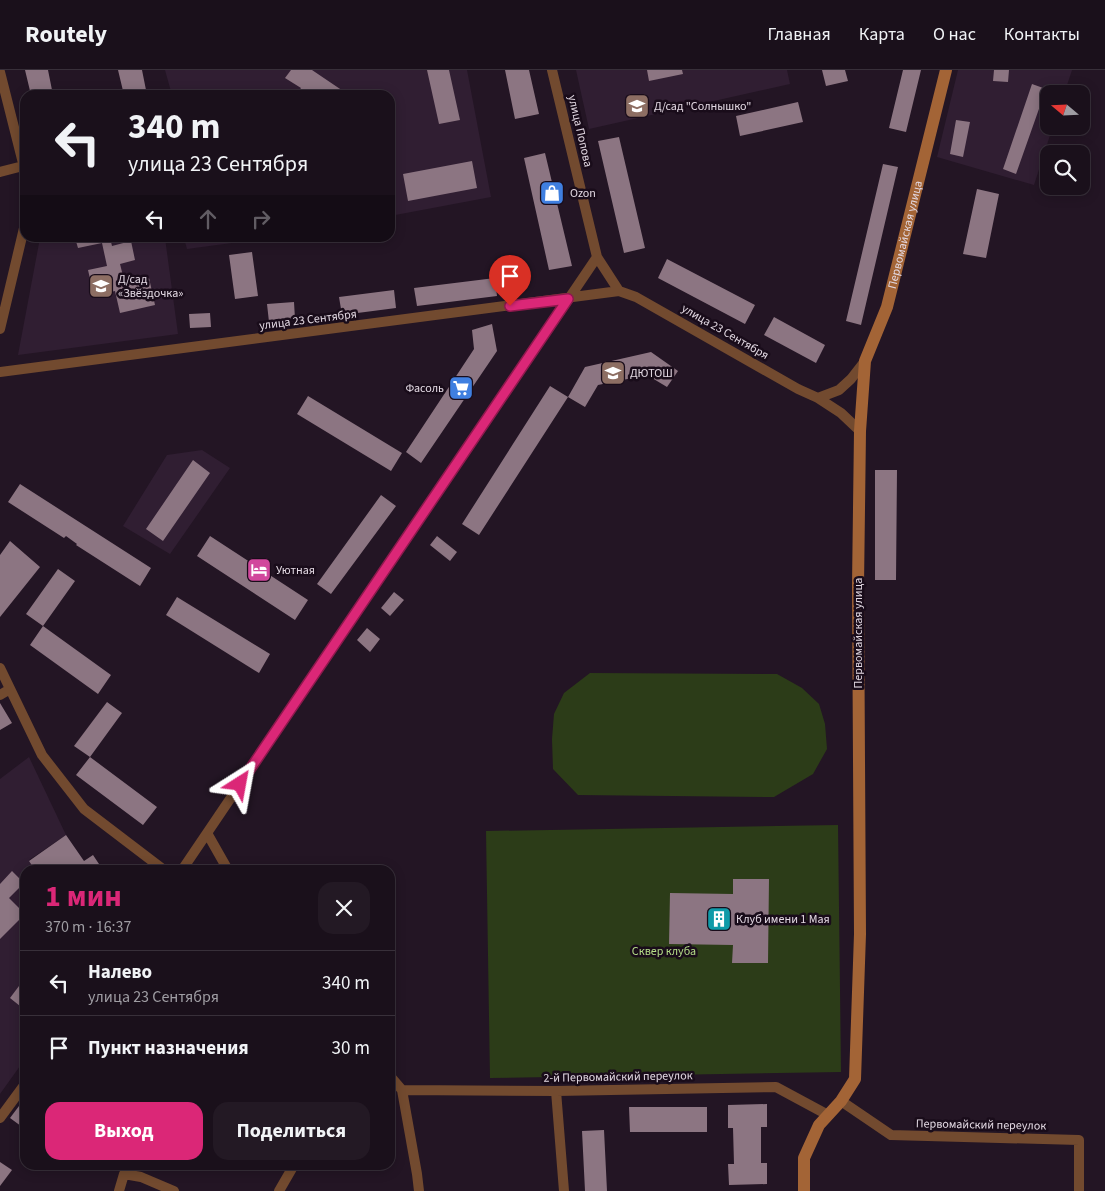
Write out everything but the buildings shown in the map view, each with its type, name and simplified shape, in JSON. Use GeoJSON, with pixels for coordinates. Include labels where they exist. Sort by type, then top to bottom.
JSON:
{"type":"FeatureCollection","features":[{"type":"Feature","properties":{"kind":"street","name":"улица Попова"},"geometry":{"type":"LineString","coordinates":[[552,70],[597,257]]}},
{"type":"Feature","properties":{"kind":"street","name":"Первомайская улица"},"geometry":{"type":"LineString","coordinates":[[804,1191],[804,1158],[819,1125],[841,1101],[855,1080],[859,953],[858,586],[860,431],[865,361],[888,307],[946,70]]}},
{"type":"Feature","properties":{"kind":"street"},"geometry":{"type":"LineString","coordinates":[[0,72],[20,152]]}},
{"type":"Feature","properties":{"kind":"street"},"geometry":{"type":"LineString","coordinates":[[0,172],[20,169]]}},
{"type":"Feature","properties":{"kind":"street"},"geometry":{"type":"LineString","coordinates":[[0,329],[21,242]]}},
{"type":"Feature","properties":{"kind":"street"},"geometry":{"type":"LineString","coordinates":[[185,865],[597,257],[619,292]]}},
{"type":"Feature","properties":{"kind":"street","name":"улица 23 Сентября"},"geometry":{"type":"LineString","coordinates":[[0,372],[619,292],[636,297],[818,398],[841,413],[860,431]]}},
{"type":"Feature","properties":{"kind":"street"},"geometry":{"type":"LineString","coordinates":[[818,398],[839,390],[851,379],[865,361]]}},
{"type":"Feature","properties":{"kind":"street"},"geometry":{"type":"LineString","coordinates":[[0,668],[42,755],[84,809],[157,865]]}},
{"type":"Feature","properties":{"kind":"street"},"geometry":{"type":"LineString","coordinates":[[0,695],[10,689]]}},
{"type":"Feature","properties":{"kind":"street"},"geometry":{"type":"LineString","coordinates":[[207,833],[225,865]]}},
{"type":"Feature","properties":{"kind":"street"},"geometry":{"type":"LineString","coordinates":[[395,1082],[402,1090],[419,1191]]}},
{"type":"Feature","properties":{"kind":"street","name":"2-й Первомайский переулок"},"geometry":{"type":"LineString","coordinates":[[402,1090],[556,1091],[776,1086],[828,1115]]}},
{"type":"Feature","properties":{"kind":"street"},"geometry":{"type":"LineString","coordinates":[[0,1118],[20,1091]]}},
{"type":"Feature","properties":{"kind":"street"},"geometry":{"type":"LineString","coordinates":[[556,1091],[564,1191]]}},
{"type":"Feature","properties":{"kind":"street","name":"Первомайский переулок"},"geometry":{"type":"LineString","coordinates":[[841,1101],[891,1135],[1079,1140],[1079,1191]]}},
{"type":"Feature","properties":{"kind":"street"},"geometry":{"type":"LineString","coordinates":[[119,1191],[123,1170]]}},
{"type":"Feature","properties":{"kind":"street"},"geometry":{"type":"LineString","coordinates":[[125,1170],[174,1191]]}},
{"type":"Feature","properties":{"kind":"street"},"geometry":{"type":"LineString","coordinates":[[279,1191],[291,1170]]}},
{"type":"Feature","properties":{"kind":"shaded area"},"geometry":{"type":"Polygon","coordinates":[[[165,70],[467,70],[491,197],[395,215],[395,90],[171,90],[165,70]]]}},
{"type":"Feature","properties":{"kind":"shaded area","name":"Д/сад \"Солнышко\""},"geometry":{"type":"Polygon","coordinates":[[[576,70],[787,70],[790,84],[589,129],[576,70]]]}},
{"type":"Feature","properties":{"kind":"shaded area"},"geometry":{"type":"Polygon","coordinates":[[[958,70],[1072,70],[1067,85],[1040,85],[1040,135],[1050,135],[1047,145],[1040,145],[1040,166],[1034,185],[937,157],[958,70]]]}},
{"type":"Feature","properties":{"kind":"shaded area","name":"Д/сад «Звёздочка»"},"geometry":{"type":"Polygon","coordinates":[[[39,242],[166,242],[178,334],[18,355],[39,242]]]}},
{"type":"Feature","properties":{"kind":"shaded area"},"geometry":{"type":"Polygon","coordinates":[[[185,242],[240,242],[187,249],[185,242]]]}},
{"type":"Feature","properties":{"kind":"shaded area"},"geometry":{"type":"Polygon","coordinates":[[[202,450],[230,468],[170,554],[123,526],[167,455],[202,450]]]}},
{"type":"Feature","properties":{"kind":"shaded area"},"geometry":{"type":"Polygon","coordinates":[[[29,757],[66,835],[29,860],[32,865],[20,865],[20,1066],[0,1094],[0,779],[29,757]]]}},
{"type":"Feature","properties":{"kind":"green space"},"geometry":{"type":"Polygon","coordinates":[[[590,673],[777,674],[802,688],[819,704],[825,724],[827,749],[813,774],[774,797],[578,795],[553,769],[552,739],[554,714],[564,693],[590,673]]]}},
{"type":"Feature","properties":{"kind":"green space","name":"Сквер клуба"},"geometry":{"type":"Polygon","coordinates":[[[838,825],[841,1072],[490,1078],[486,831],[838,825]]]}},
{"type":"Feature","properties":{"kind":"place","name":"Д/сад \"Солнышко\""},"geometry":{"type":"Point","coordinates":[637,106]}},
{"type":"Feature","properties":{"kind":"place","name":"Ozon"},"geometry":{"type":"Point","coordinates":[552,193]}},
{"type":"Feature","properties":{"kind":"place","name":"Д/сад «Звёздочка»"},"geometry":{"type":"Point","coordinates":[101,286]}},
{"type":"Feature","properties":{"kind":"place","name":"ДЮТОШ"},"geometry":{"type":"Point","coordinates":[613,373]}},
{"type":"Feature","properties":{"kind":"place","name":"Фасоль"},"geometry":{"type":"Point","coordinates":[461,388]}},
{"type":"Feature","properties":{"kind":"place","name":"Уютная"},"geometry":{"type":"Point","coordinates":[259,570]}},
{"type":"Feature","properties":{"kind":"place","name":"Клуб имени 1 Мая"},"geometry":{"type":"Point","coordinates":[719,919]}},
{"type":"Feature","properties":{"kind":"route"},"geometry":{"type":"LineString","coordinates":[[240,784],[568,299],[510,306]]}}]}
